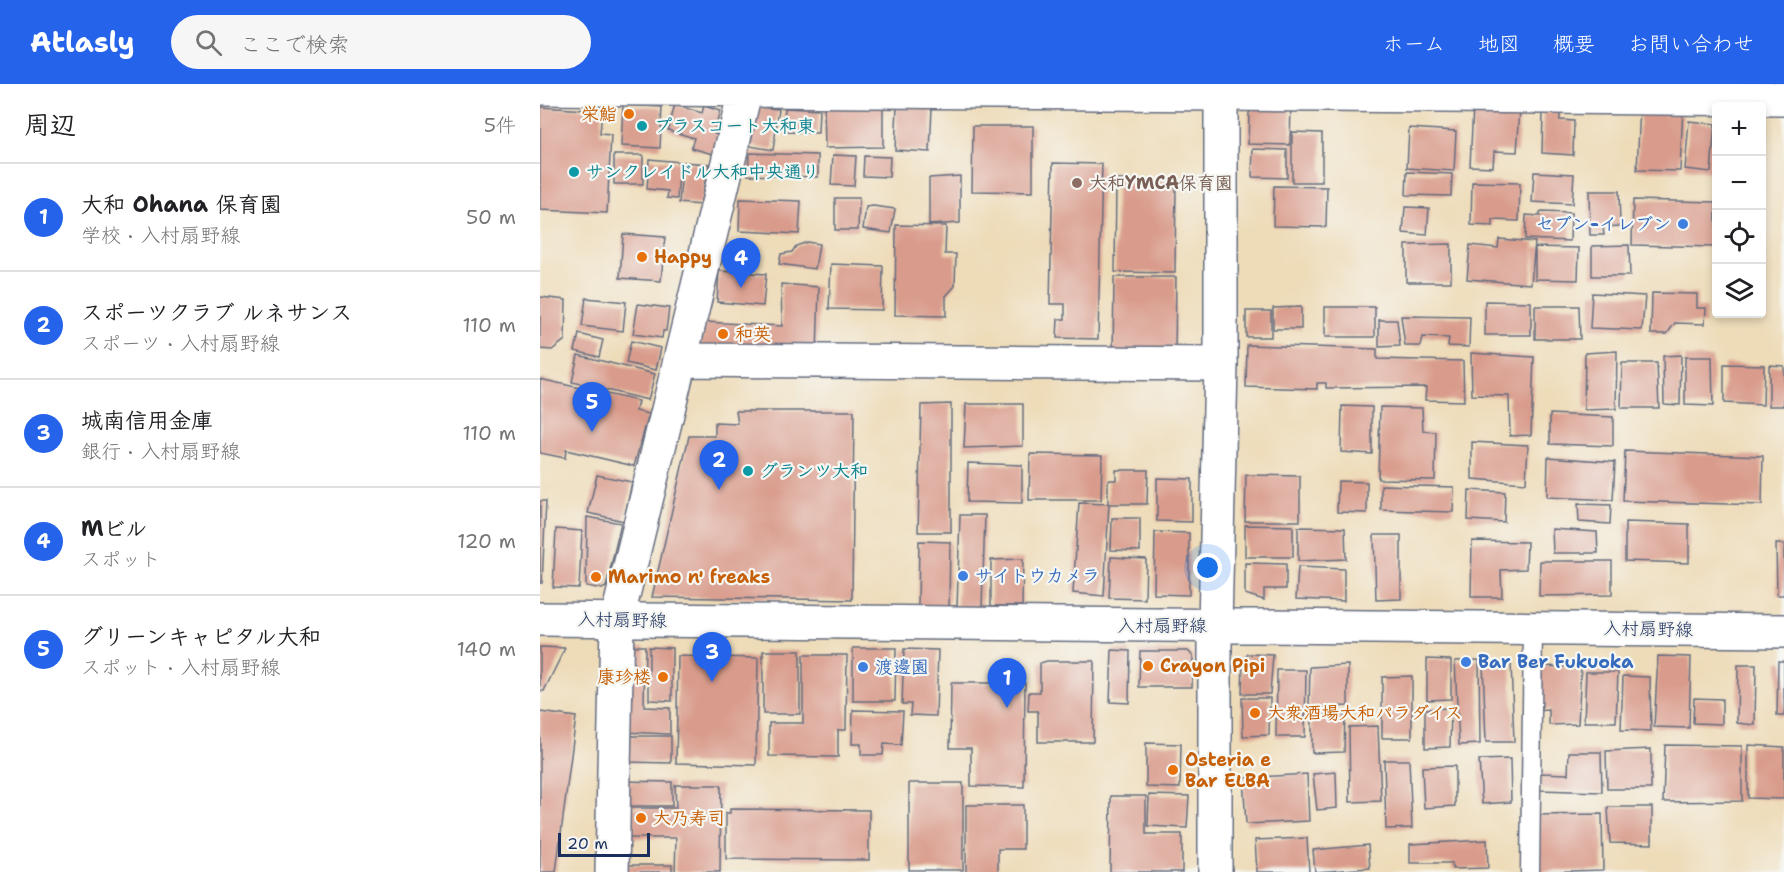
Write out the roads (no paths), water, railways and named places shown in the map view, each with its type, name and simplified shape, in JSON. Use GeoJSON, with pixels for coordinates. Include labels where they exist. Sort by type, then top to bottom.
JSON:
{"type":"FeatureCollection","features":[{"type":"Feature","properties":{"kind":"street"},"geometry":{"type":"LineString","coordinates":[[612,872],[617,620],[747,87]]}},
{"type":"Feature","properties":{"kind":"street"},"geometry":{"type":"LineString","coordinates":[[540,88],[1221,89],[1784,99]]}},
{"type":"Feature","properties":{"kind":"street"},"geometry":{"type":"LineString","coordinates":[[1215,872],[1215,626],[1221,364],[1221,89]]}},
{"type":"Feature","properties":{"kind":"street"},"geometry":{"type":"LineString","coordinates":[[680,360],[1221,364]]}},
{"type":"Feature","properties":{"kind":"street","name":"入村扇野線"},"geometry":{"type":"LineString","coordinates":[[540,620],[1784,631]]}},
{"type":"Feature","properties":{"kind":"lane"},"geometry":{"type":"LineString","coordinates":[[1530,872],[1533,627]]}},
{"type":"Feature","properties":{"kind":"place","name":"栄鮨"},"geometry":{"type":"Point","coordinates":[629,114]}},
{"type":"Feature","properties":{"kind":"place","name":"プラスコート大和東"},"geometry":{"type":"Point","coordinates":[642,126]}},
{"type":"Feature","properties":{"kind":"place","name":"サンクレイドル大和中央通り"},"geometry":{"type":"Point","coordinates":[574,172]}},
{"type":"Feature","properties":{"kind":"place","name":"大和YMCA保育園"},"geometry":{"type":"Point","coordinates":[1077,183]}},
{"type":"Feature","properties":{"kind":"place","name":"セブン-イレブン"},"geometry":{"type":"Point","coordinates":[1683,224]}},
{"type":"Feature","properties":{"kind":"place","name":"Happy"},"geometry":{"type":"Point","coordinates":[642,257]}},
{"type":"Feature","properties":{"kind":"place","name":"Mビル"},"geometry":{"type":"Point","coordinates":[741,288]}},
{"type":"Feature","properties":{"kind":"place","name":"和英"},"geometry":{"type":"Point","coordinates":[723,334]}},
{"type":"Feature","properties":{"kind":"place","name":"グリーンキャピタル大和"},"geometry":{"type":"Point","coordinates":[592,432]}},
{"type":"Feature","properties":{"kind":"place","name":"グランツ大和"},"geometry":{"type":"Point","coordinates":[748,471]}},
{"type":"Feature","properties":{"kind":"place","name":"スポーツクラブ ルネサンス"},"geometry":{"type":"Point","coordinates":[719,490]}},
{"type":"Feature","properties":{"kind":"place","name":"サイトウカメラ"},"geometry":{"type":"Point","coordinates":[963,576]}},
{"type":"Feature","properties":{"kind":"place","name":"Marimo n' freaks"},"geometry":{"type":"Point","coordinates":[596,577]}},
{"type":"Feature","properties":{"kind":"place","name":"Bar Ber Fukuoka"},"geometry":{"type":"Point","coordinates":[1466,662]}},
{"type":"Feature","properties":{"kind":"place","name":"Crayon Pipi"},"geometry":{"type":"Point","coordinates":[1148,666]}},
{"type":"Feature","properties":{"kind":"place","name":"渡邊園"},"geometry":{"type":"Point","coordinates":[863,667]}},
{"type":"Feature","properties":{"kind":"place","name":"康珍楼"},"geometry":{"type":"Point","coordinates":[663,677]}},
{"type":"Feature","properties":{"kind":"place","name":"城南信用金庫"},"geometry":{"type":"Point","coordinates":[712,682]}},
{"type":"Feature","properties":{"kind":"place","name":"大和 Ohana 保育園"},"geometry":{"type":"Point","coordinates":[1007,708]}},
{"type":"Feature","properties":{"kind":"place","name":"大衆酒場大和パラダイス"},"geometry":{"type":"Point","coordinates":[1255,713]}},
{"type":"Feature","properties":{"kind":"place","name":"Osteria e Bar ELBA"},"geometry":{"type":"Point","coordinates":[1173,770]}},
{"type":"Feature","properties":{"kind":"place","name":"大乃寿司"},"geometry":{"type":"Point","coordinates":[641,818]}}]}
